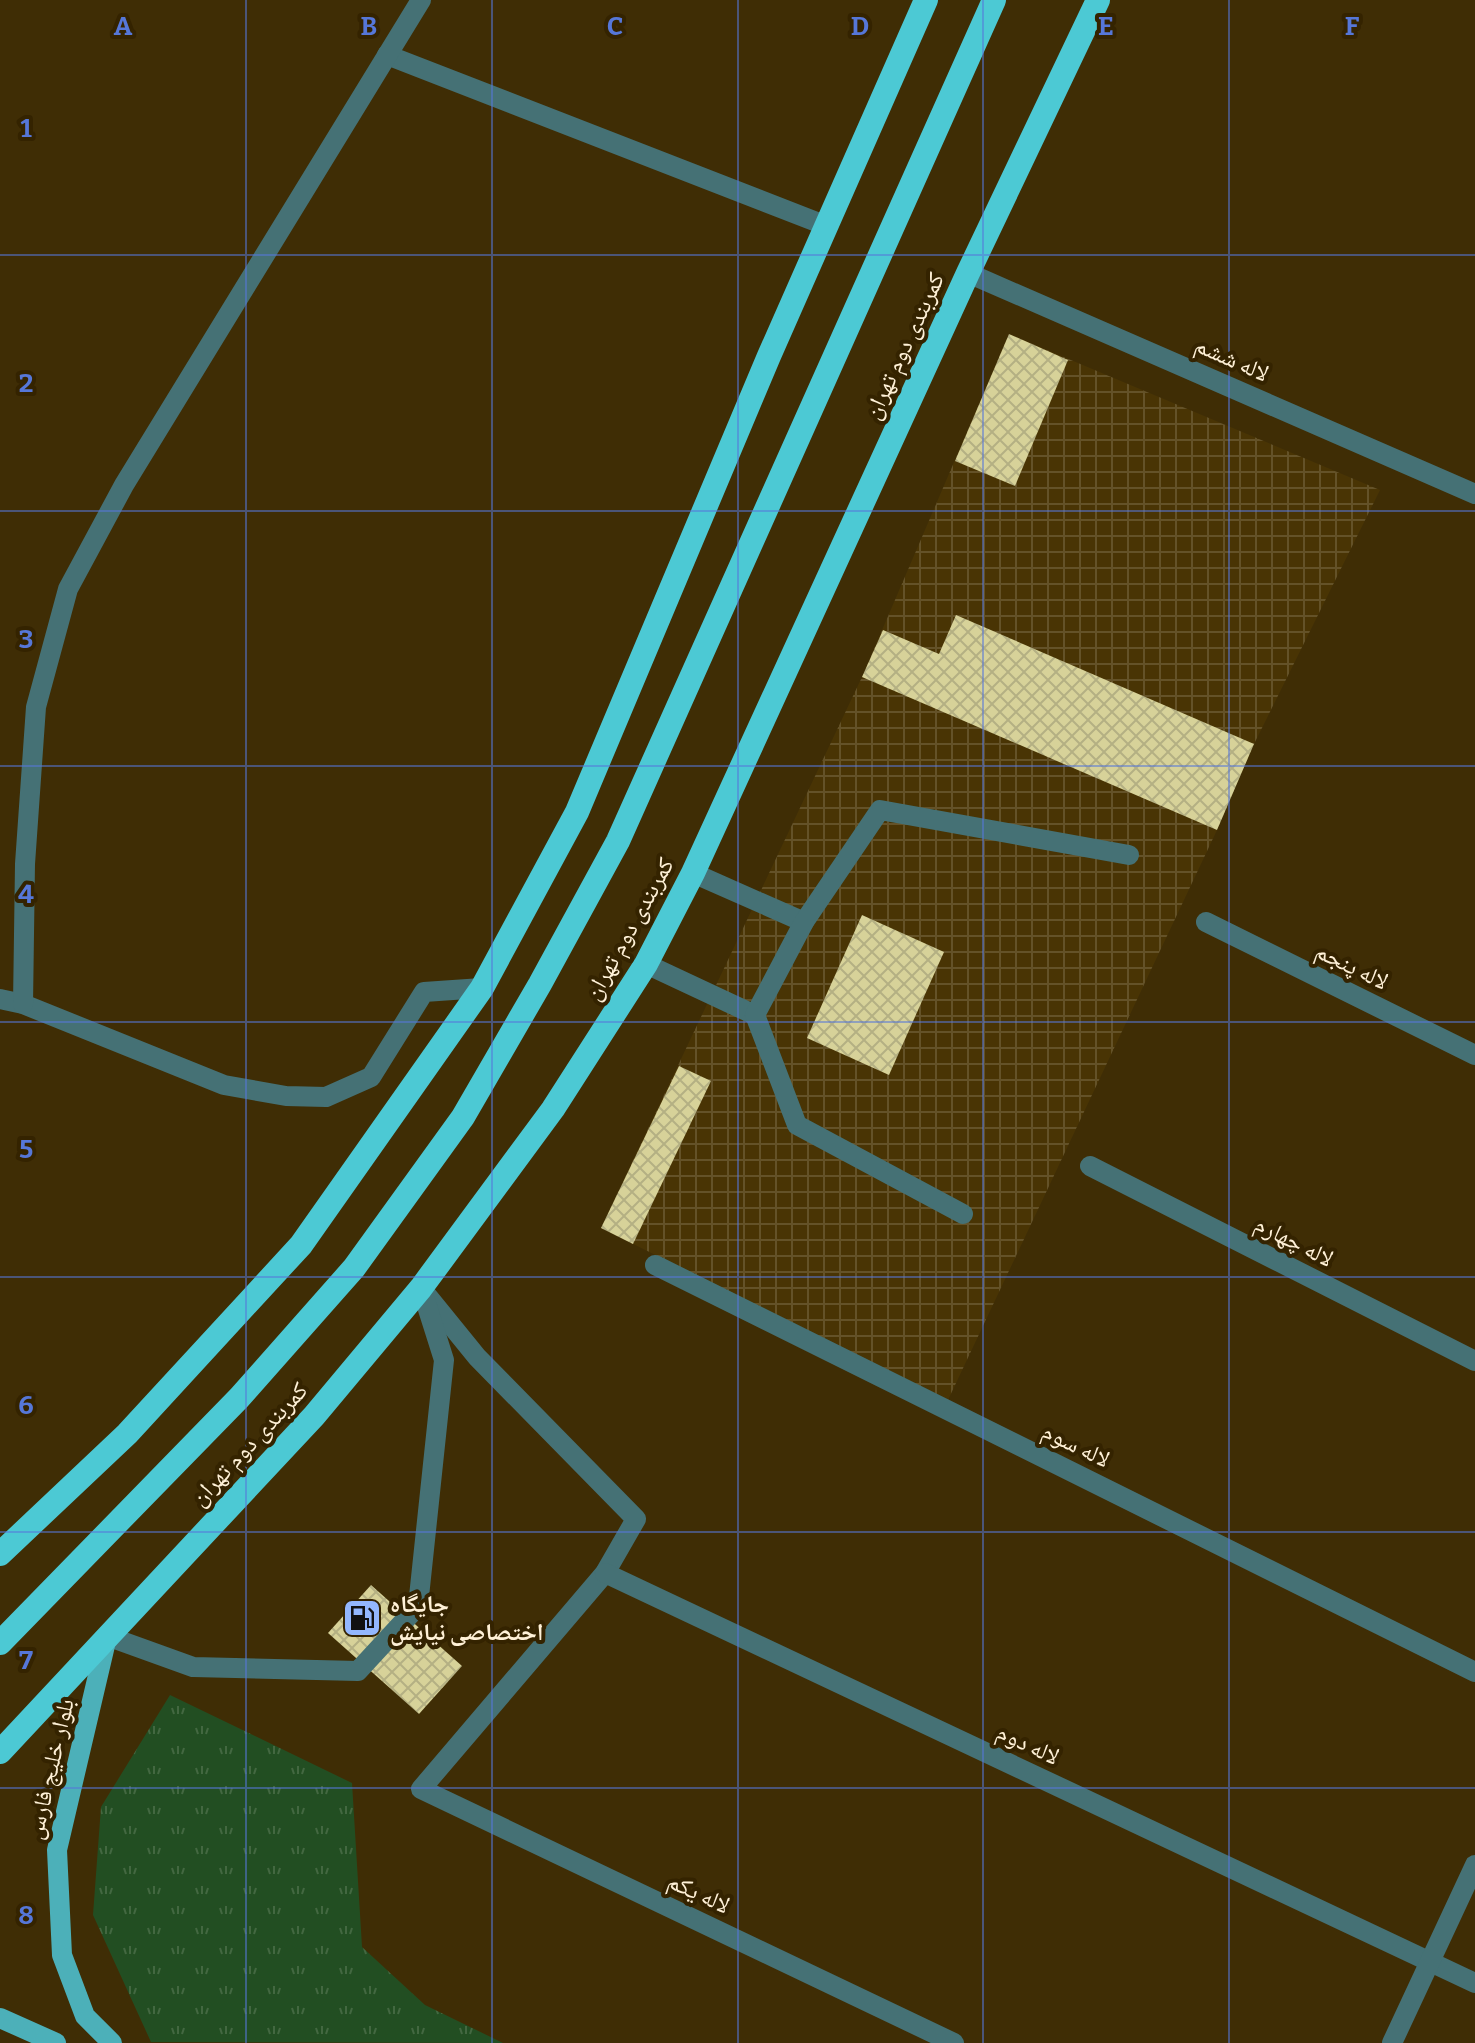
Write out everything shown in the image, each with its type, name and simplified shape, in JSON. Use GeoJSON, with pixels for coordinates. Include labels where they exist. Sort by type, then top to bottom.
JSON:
{"type":"FeatureCollection","features":[{"type":"Feature","properties":{"kind":"highway"},"geometry":{"type":"LineString","coordinates":[[0,1554],[127,1434],[301,1245],[482,988],[577,812],[926,0]]}},
{"type":"Feature","properties":{"kind":"highway","name":"کمربندی دوم تهران"},"geometry":{"type":"LineString","coordinates":[[0,1643],[239,1398],[354,1268],[463,1117],[618,841],[994,0]]}},
{"type":"Feature","properties":{"kind":"highway","name":"کمربندی دوم تهران"},"geometry":{"type":"LineString","coordinates":[[0,1752],[314,1416],[421,1288],[553,1109],[646,964],[693,873],[968,273],[1098,0]]}},
{"type":"Feature","properties":{"kind":"main road","name":"بلوار خلیج فارس"},"geometry":{"type":"LineString","coordinates":[[107,1636],[57,1850],[62,1955],[85,2016],[112,2043]]}},
{"type":"Feature","properties":{"kind":"main road"},"geometry":{"type":"LineString","coordinates":[[0,2018],[56,2043]]}},
{"type":"Feature","properties":{"kind":"street"},"geometry":{"type":"LineString","coordinates":[[23,1004],[25,864],[36,707],[68,589],[124,485],[421,0]]}},
{"type":"Feature","properties":{"kind":"street"},"geometry":{"type":"LineString","coordinates":[[387,55],[827,226]]}},
{"type":"Feature","properties":{"kind":"street","name":"لاله ششم"},"geometry":{"type":"LineString","coordinates":[[968,273],[1475,494]]}},
{"type":"Feature","properties":{"kind":"street"},"geometry":{"type":"LineString","coordinates":[[755,1015],[804,922],[880,810],[1129,855]]}},
{"type":"Feature","properties":{"kind":"street"},"geometry":{"type":"LineString","coordinates":[[693,873],[804,922]]}},
{"type":"Feature","properties":{"kind":"street","name":"لاله پنجم"},"geometry":{"type":"LineString","coordinates":[[1206,922],[1475,1055]]}},
{"type":"Feature","properties":{"kind":"street"},"geometry":{"type":"LineString","coordinates":[[646,964],[755,1015],[797,1125],[963,1214]]}},
{"type":"Feature","properties":{"kind":"street"},"geometry":{"type":"LineString","coordinates":[[0,999],[23,1004],[224,1085],[286,1096],[326,1097],[371,1077],[424,992],[482,988]]}},
{"type":"Feature","properties":{"kind":"street","name":"لاله چهارم"},"geometry":{"type":"LineString","coordinates":[[1090,1166],[1475,1361]]}},
{"type":"Feature","properties":{"kind":"street","name":"لاله سوم"},"geometry":{"type":"LineString","coordinates":[[655,1265],[1475,1672]]}},
{"type":"Feature","properties":{"kind":"street"},"geometry":{"type":"LineString","coordinates":[[421,1288],[477,1357],[636,1519],[605,1573]]}},
{"type":"Feature","properties":{"kind":"street"},"geometry":{"type":"LineString","coordinates":[[107,1636],[193,1667],[358,1671],[418,1606],[444,1360],[421,1288]]}},
{"type":"Feature","properties":{"kind":"street","name":"لاله یکم"},"geometry":{"type":"LineString","coordinates":[[605,1573],[421,1789],[954,2043]]}},
{"type":"Feature","properties":{"kind":"street","name":"لاله دوم"},"geometry":{"type":"LineString","coordinates":[[605,1573],[1475,1983]]}},
{"type":"Feature","properties":{"kind":"street"},"geometry":{"type":"LineString","coordinates":[[1392,2043],[1475,1865]]}},
{"type":"Feature","properties":{"kind":"shaded area"},"geometry":{"type":"Polygon","coordinates":[[[1009,334],[1380,490],[1254,744],[1217,830],[948,1400],[601,1228],[862,677],[1009,334]]]}},
{"type":"Feature","properties":{"kind":"green space"},"geometry":{"type":"Polygon","coordinates":[[[170,1695],[352,1783],[362,1947],[425,2005],[503,2043],[151,2042],[93,1915],[101,1807],[170,1695]]]}},
{"type":"Feature","properties":{"kind":"building"},"geometry":{"type":"Polygon","coordinates":[[[1009,334],[1068,360],[1015,486],[955,461],[1009,334]]]}},
{"type":"Feature","properties":{"kind":"building"},"geometry":{"type":"Polygon","coordinates":[[[956,615],[1254,744],[1217,830],[862,677],[883,630],[939,654],[956,615]]]}},
{"type":"Feature","properties":{"kind":"building"},"geometry":{"type":"Polygon","coordinates":[[[862,915],[944,952],[889,1075],[807,1038],[862,915]]]}},
{"type":"Feature","properties":{"kind":"building"},"geometry":{"type":"Polygon","coordinates":[[[679,1066],[711,1081],[633,1244],[601,1228],[679,1066]]]}},
{"type":"Feature","properties":{"kind":"building"},"geometry":{"type":"Polygon","coordinates":[[[371,1585],[462,1666],[419,1714],[328,1633],[371,1585]]]}},
{"type":"Feature","properties":{"kind":"place","name":"جایگاه اختصاصی نیایش"},"geometry":{"type":"Point","coordinates":[362,1618]}}]}
